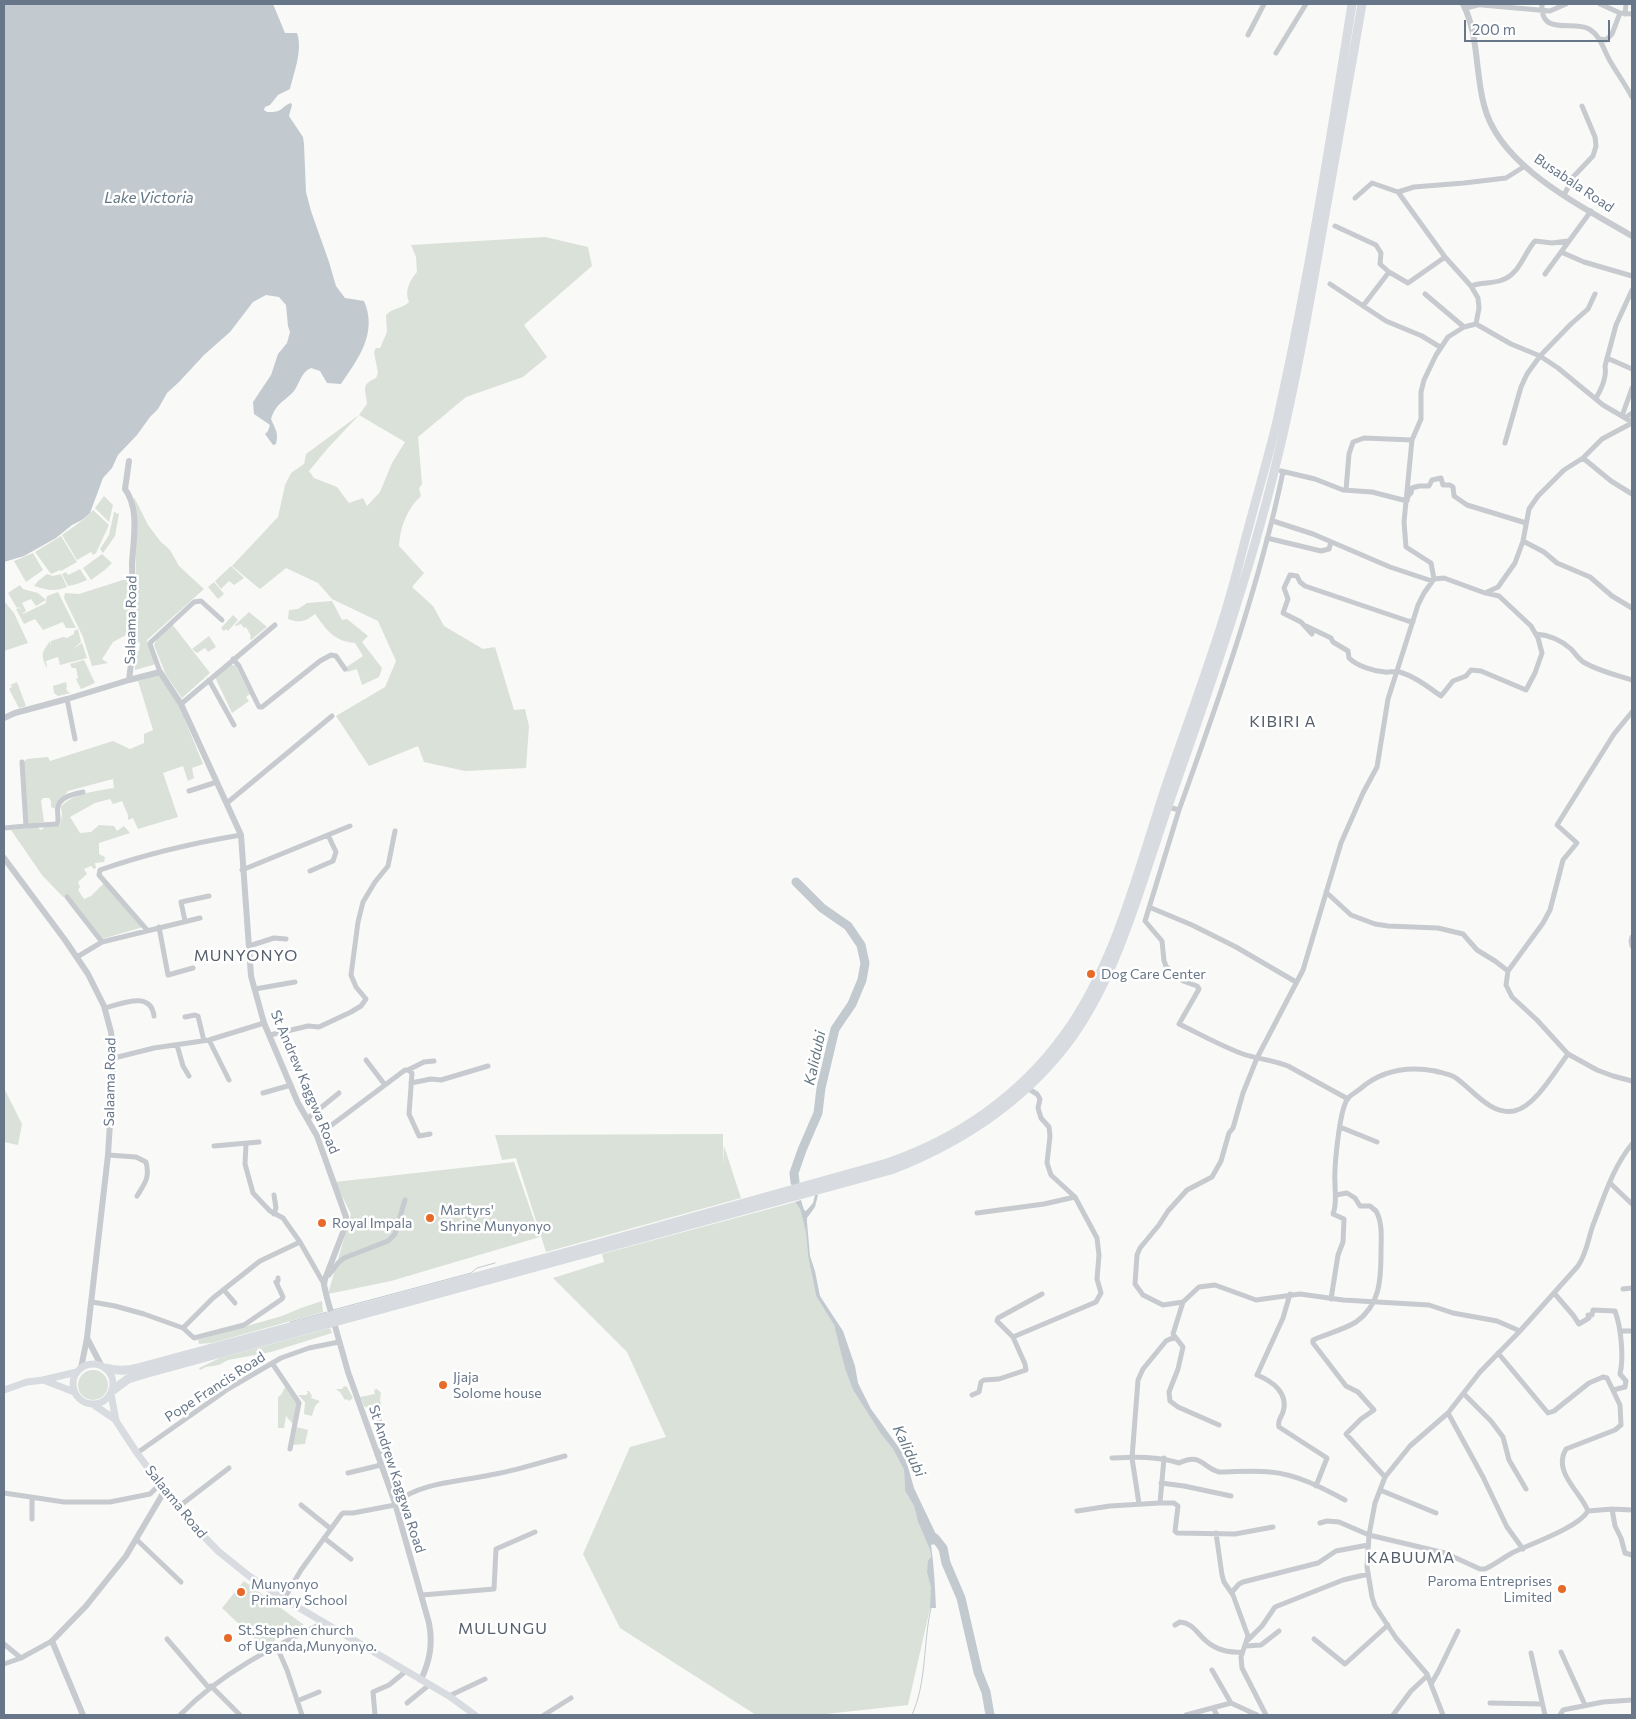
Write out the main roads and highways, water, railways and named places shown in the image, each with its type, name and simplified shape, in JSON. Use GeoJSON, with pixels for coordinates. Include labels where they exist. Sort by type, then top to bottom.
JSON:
{"type":"FeatureCollection","features":[{"type":"Feature","properties":{"kind":"highway"},"geometry":{"type":"LineString","coordinates":[[889,1167],[968,1126],[996,1106],[1035,1068],[1057,1043],[1080,1011],[1106,962],[1116,938],[1226,611],[1265,469],[1299,317],[1352,4]]}},
{"type":"Feature","properties":{"kind":"highway"},"geometry":{"type":"LineString","coordinates":[[112,1392],[128,1379],[148,1373],[889,1167],[953,1142],[989,1119],[1045,1071],[1072,1037],[1104,984],[1122,939],[1168,807],[1279,470],[1362,4]]}},
{"type":"Feature","properties":{"kind":"highway"},"geometry":{"type":"LineString","coordinates":[[104,1367],[126,1371],[599,1247]]}},
{"type":"Feature","properties":{"kind":"main road"},"geometry":{"type":"LineString","coordinates":[[4,1390],[27,1382],[43,1380],[79,1370],[91,1364],[104,1367],[113,1378],[112,1392],[106,1400],[94,1405],[82,1401],[74,1392],[43,1380]]}},
{"type":"Feature","properties":{"kind":"main road"},"geometry":{"type":"LineString","coordinates":[[74,1392],[73,1381],[79,1370]]}},
{"type":"Feature","properties":{"kind":"main road","name":"Salaama Road"},"geometry":{"type":"LineString","coordinates":[[112,1392],[116,1420]]}},
{"type":"Feature","properties":{"kind":"main road","name":"Salaama Road"},"geometry":{"type":"LineString","coordinates":[[94,1405],[116,1420],[178,1508],[201,1535],[218,1551],[249,1576],[284,1600],[449,1696],[475,1715]]}},
{"type":"Feature","properties":{"kind":"water","name":"Lake Victoria"},"geometry":{"type":"Polygon","coordinates":[[[4,4],[273,4],[285,33],[297,33],[299,47],[290,89],[278,95],[264,110],[267,112],[277,111],[288,104],[291,103],[292,105],[289,116],[303,137],[306,192],[336,286],[345,298],[364,301],[369,324],[364,345],[354,365],[341,384],[327,383],[320,371],[311,368],[303,375],[294,391],[278,406],[271,419],[277,436],[276,444],[273,445],[265,434],[270,425],[254,414],[253,402],[271,375],[278,354],[287,343],[290,332],[286,305],[279,297],[266,295],[253,302],[230,332],[204,355],[167,393],[158,409],[118,455],[112,468],[103,478],[90,513],[56,538],[24,556],[4,562],[4,4]]]}},
{"type":"Feature","properties":{"kind":"water"},"geometry":{"type":"Polygon","coordinates":[[[815,1195],[818,1195],[815,1207],[807,1218],[807,1222],[810,1256],[820,1296],[843,1331],[855,1366],[858,1383],[871,1409],[906,1460],[914,1488],[943,1549],[939,1551],[935,1544],[931,1545],[936,1608],[930,1608],[931,1588],[927,1573],[928,1561],[931,1557],[930,1550],[918,1522],[914,1506],[905,1491],[904,1470],[893,1449],[881,1434],[853,1390],[845,1368],[834,1325],[816,1296],[808,1256],[806,1233],[800,1209],[795,1202],[801,1200],[806,1211],[813,1203],[815,1195]]]}},
{"type":"Feature","properties":{"kind":"waterway","name":"Kalidubi"},"geometry":{"type":"LineString","coordinates":[[795,1182],[794,1173],[818,1113],[821,1088],[835,1029],[852,1004],[862,980],[865,963],[861,945],[848,926],[822,908],[796,882]]}},
{"type":"Feature","properties":{"kind":"waterway"},"geometry":{"type":"LineString","coordinates":[[333,1310],[471,1273],[477,1268],[495,1263]]}},
{"type":"Feature","properties":{"kind":"waterway"},"geometry":{"type":"LineString","coordinates":[[290,1322],[327,1312]]}},
{"type":"Feature","properties":{"kind":"waterway","name":"Kalidubi"},"geometry":{"type":"LineString","coordinates":[[935,1538],[943,1548],[946,1563],[961,1598],[978,1672],[986,1692],[990,1715]]}},
{"type":"Feature","properties":{"kind":"waterway"},"geometry":{"type":"LineString","coordinates":[[912,1715],[920,1689],[931,1608]]}},
{"type":"Feature","properties":{"kind":"place","name":"Dog Care Center"},"geometry":{"type":"Point","coordinates":[1091,974]}},
{"type":"Feature","properties":{"kind":"place","name":"Martyrs' Shrine Munyonyo"},"geometry":{"type":"Point","coordinates":[430,1218]}},
{"type":"Feature","properties":{"kind":"place","name":"Royal Impala"},"geometry":{"type":"Point","coordinates":[322,1223]}},
{"type":"Feature","properties":{"kind":"place","name":"Jjaja Solome house"},"geometry":{"type":"Point","coordinates":[443,1385]}},
{"type":"Feature","properties":{"kind":"place","name":"Paroma Entreprises Limited"},"geometry":{"type":"Point","coordinates":[1562,1589]}},
{"type":"Feature","properties":{"kind":"place","name":"Munyonyo Primary School"},"geometry":{"type":"Point","coordinates":[241,1592]}},
{"type":"Feature","properties":{"kind":"place","name":"St.Stephen church of Uganda,Munyonyo."},"geometry":{"type":"Point","coordinates":[228,1638]}},
{"type":"Feature","properties":{"kind":"district","name":"KIBIRI A"},"geometry":{"type":"Point","coordinates":[1283,722]}},
{"type":"Feature","properties":{"kind":"district","name":"MUNYONYO"},"geometry":{"type":"Point","coordinates":[246,956]}},
{"type":"Feature","properties":{"kind":"district","name":"KABUUMA"},"geometry":{"type":"Point","coordinates":[1411,1558]}},
{"type":"Feature","properties":{"kind":"district","name":"MULUNGU"},"geometry":{"type":"Point","coordinates":[503,1629]}}]}
